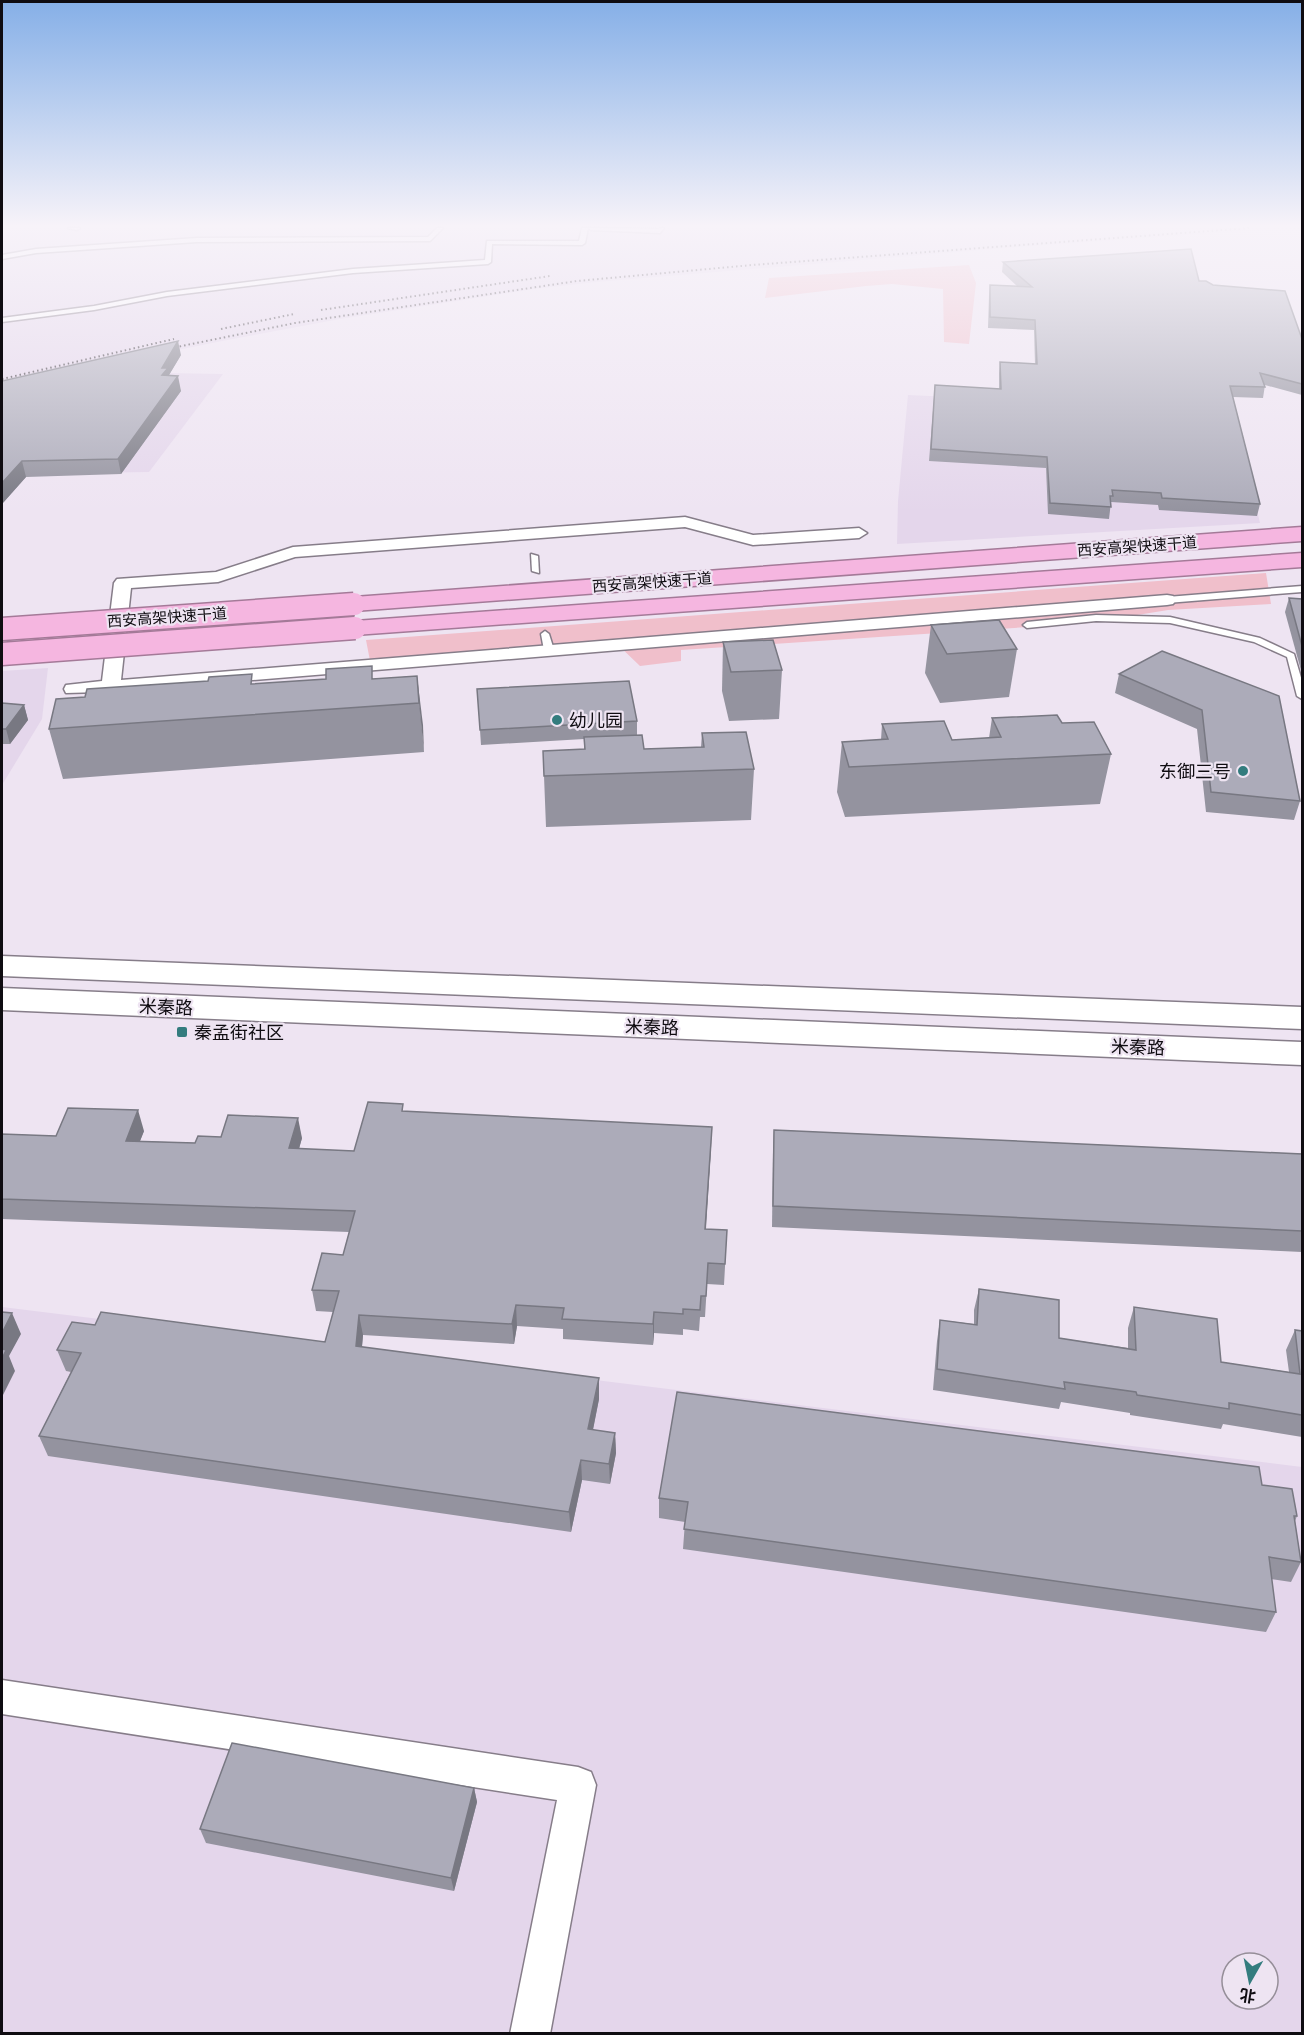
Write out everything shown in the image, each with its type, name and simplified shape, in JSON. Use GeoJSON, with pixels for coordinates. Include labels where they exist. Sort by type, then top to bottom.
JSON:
{"type":"FeatureCollection","features":[{"type":"Feature","properties":{"kind":"highway","name":"西安高架快速干道"},"geometry":{"type":"LineString","coordinates":[[2,654],[355,616],[1302,534]]}},
{"type":"Feature","properties":{"kind":"highway","name":"西安高架快速干道"},"geometry":{"type":"LineString","coordinates":[[2,629],[355,616],[1302,560]]}},
{"type":"Feature","properties":{"kind":"street"},"geometry":{"type":"LineString","coordinates":[[110,690],[123,583],[218,577],[293,552],[685,522],[753,540],[859,533]]}},
{"type":"Feature","properties":{"kind":"street"},"geometry":{"type":"LineString","coordinates":[[110,690],[547,642],[1167,600]]}},
{"type":"Feature","properties":{"kind":"street"},"geometry":{"type":"LineString","coordinates":[[72,693],[1027,625]]}},
{"type":"Feature","properties":{"kind":"street","name":"米秦路"},"geometry":{"type":"LineString","coordinates":[[2,966],[1302,1018]]}},
{"type":"Feature","properties":{"kind":"street"},"geometry":{"type":"LineString","coordinates":[[170,1007],[186,973]]}},
{"type":"Feature","properties":{"kind":"street","name":"米秦路"},"geometry":{"type":"LineString","coordinates":[[2,999],[1302,1054]]}},
{"type":"Feature","properties":{"kind":"street"},"geometry":{"type":"LineString","coordinates":[[2,1697],[578,1785],[530,2034]]}},
{"type":"Feature","properties":{"kind":"lane"},"geometry":{"type":"LineString","coordinates":[[534,556],[536,572]]}},
{"type":"Feature","properties":{"kind":"lane"},"geometry":{"type":"LineString","coordinates":[[1167,600],[1302,589]]}},
{"type":"Feature","properties":{"kind":"lane"},"geometry":{"type":"LineString","coordinates":[[1027,625],[1096,618],[1170,620],[1257,640],[1291,656],[1302,696]]}},
{"type":"Feature","properties":{"kind":"shaded area"},"geometry":{"type":"Polygon","coordinates":[[[2,323],[319,323],[109,364],[2,392],[2,323]]]}},
{"type":"Feature","properties":{"kind":"shaded area"},"geometry":{"type":"Polygon","coordinates":[[[944,323],[971,323],[969,344],[944,342],[944,323]]]}},
{"type":"Feature","properties":{"kind":"shaded area"},"geometry":{"type":"Polygon","coordinates":[[[165,373],[223,374],[149,472],[15,474],[165,373]]]}},
{"type":"Feature","properties":{"kind":"shaded area"},"geometry":{"type":"Polygon","coordinates":[[[908,395],[1233,410],[1260,523],[897,544],[898,501],[908,395]]]}},
{"type":"Feature","properties":{"kind":"shaded area"},"geometry":{"type":"Polygon","coordinates":[[[1266,573],[1271,604],[1168,610],[1088,623],[681,650],[681,661],[640,666],[616,643],[371,666],[366,640],[1266,573]]]}},
{"type":"Feature","properties":{"kind":"shaded area"},"geometry":{"type":"Polygon","coordinates":[[[48,668],[42,719],[2,785],[2,671],[48,668]]]}},
{"type":"Feature","properties":{"kind":"shaded area"},"geometry":{"type":"Polygon","coordinates":[[[2,1307],[1302,1467],[1302,2033],[2,2033],[2,1307]]]}},
{"type":"Feature","properties":{"kind":"building"},"geometry":{"type":"Polygon","coordinates":[[[1035,323],[1296,323],[1302,339],[1302,384],[1260,373],[1265,387],[1230,386],[1260,504],[1162,498],[1161,493],[1112,490],[1111,507],[1050,503],[1047,457],[931,449],[935,385],[1001,389],[1000,362],[1037,364],[1035,323]]]}},
{"type":"Feature","properties":{"kind":"building"},"geometry":{"type":"Polygon","coordinates":[[[178,341],[162,368],[168,368],[162,375],[178,376],[118,459],[22,461],[2,483],[2,381],[178,341]]]}},
{"type":"Feature","properties":{"kind":"building"},"geometry":{"type":"Polygon","coordinates":[[[1289,598],[1302,599],[1302,646],[1289,598]]]}},
{"type":"Feature","properties":{"kind":"building"},"geometry":{"type":"Polygon","coordinates":[[[999,620],[1017,649],[947,654],[931,625],[999,620]]]}},
{"type":"Feature","properties":{"kind":"building"},"geometry":{"type":"Polygon","coordinates":[[[773,640],[782,670],[731,672],[723,642],[773,640]]]}},
{"type":"Feature","properties":{"kind":"building","name":"东御三号"},"geometry":{"type":"Polygon","coordinates":[[[1162,651],[1279,696],[1300,801],[1211,792],[1202,710],[1119,674],[1162,651]]]}},
{"type":"Feature","properties":{"kind":"building"},"geometry":{"type":"Polygon","coordinates":[[[372,666],[372,679],[417,676],[419,703],[49,729],[56,699],[85,697],[87,689],[208,681],[209,677],[252,674],[251,684],[326,679],[326,669],[372,666]]]}},
{"type":"Feature","properties":{"kind":"building","name":"幼儿园"},"geometry":{"type":"Polygon","coordinates":[[[629,681],[637,721],[480,730],[477,689],[629,681]]]}},
{"type":"Feature","properties":{"kind":"building"},"geometry":{"type":"Polygon","coordinates":[[[2,703],[24,705],[6,729],[2,729],[2,703]]]}},
{"type":"Feature","properties":{"kind":"building"},"geometry":{"type":"Polygon","coordinates":[[[1057,715],[1062,723],[1094,722],[1111,754],[849,767],[842,742],[888,739],[882,724],[944,721],[952,740],[1001,737],[992,718],[1057,715]]]}},
{"type":"Feature","properties":{"kind":"building"},"geometry":{"type":"Polygon","coordinates":[[[746,732],[754,769],[544,776],[543,751],[585,749],[584,737],[642,735],[644,749],[704,747],[702,733],[746,732]]]}},
{"type":"Feature","properties":{"kind":"building"},"geometry":{"type":"Polygon","coordinates":[[[368,1102],[403,1104],[402,1111],[712,1127],[705,1229],[727,1230],[725,1264],[708,1263],[706,1296],[701,1296],[700,1310],[683,1309],[683,1314],[654,1312],[653,1324],[562,1319],[564,1308],[516,1305],[512,1324],[359,1315],[356,1346],[599,1378],[588,1429],[615,1433],[609,1464],[581,1460],[569,1512],[39,1436],[81,1353],[57,1350],[72,1322],[95,1325],[101,1312],[325,1342],[339,1291],[312,1290],[322,1253],[343,1255],[355,1211],[2,1199],[2,1134],[56,1136],[68,1108],[138,1110],[126,1141],[195,1143],[198,1136],[221,1137],[228,1115],[298,1118],[289,1148],[354,1151],[368,1102]]]}},
{"type":"Feature","properties":{"kind":"building"},"geometry":{"type":"Polygon","coordinates":[[[774,1130],[1302,1154],[1302,1231],[773,1206],[774,1130]]]}},
{"type":"Feature","properties":{"kind":"building"},"geometry":{"type":"Polygon","coordinates":[[[979,1289],[1059,1300],[1059,1338],[1136,1350],[1134,1307],[1217,1319],[1221,1362],[1300,1374],[1295,1330],[1302,1331],[1302,1415],[1229,1403],[1229,1409],[1064,1382],[1065,1389],[937,1369],[940,1320],[977,1325],[979,1289]]]}},
{"type":"Feature","properties":{"kind":"building"},"geometry":{"type":"Polygon","coordinates":[[[2,1312],[12,1313],[2,1333],[2,1312]]]}},
{"type":"Feature","properties":{"kind":"building"},"geometry":{"type":"Polygon","coordinates":[[[677,1392],[1259,1467],[1262,1485],[1292,1489],[1301,1562],[1269,1557],[1276,1612],[684,1529],[688,1502],[659,1498],[677,1392]]]}},
{"type":"Feature","properties":{"kind":"building"},"geometry":{"type":"Polygon","coordinates":[[[232,1743],[474,1788],[451,1878],[200,1829],[232,1743]]]}},
{"type":"Feature","properties":{"kind":"railway"},"geometry":{"type":"LineString","coordinates":[[221,329],[250,323]]}},
{"type":"Feature","properties":{"kind":"railway"},"geometry":{"type":"LineString","coordinates":[[162,350],[295,323]]}},
{"type":"Feature","properties":{"kind":"railway"},"geometry":{"type":"LineString","coordinates":[[2,379],[174,339]]}},
{"type":"Feature","properties":{"kind":"place","name":"幼儿园"},"geometry":{"type":"Point","coordinates":[557,720]}},
{"type":"Feature","properties":{"kind":"place","name":"东御三号"},"geometry":{"type":"Point","coordinates":[1243,771]}},
{"type":"Feature","properties":{"kind":"place","name":"秦孟街社区"},"geometry":{"type":"Point","coordinates":[182,1032]}}]}
